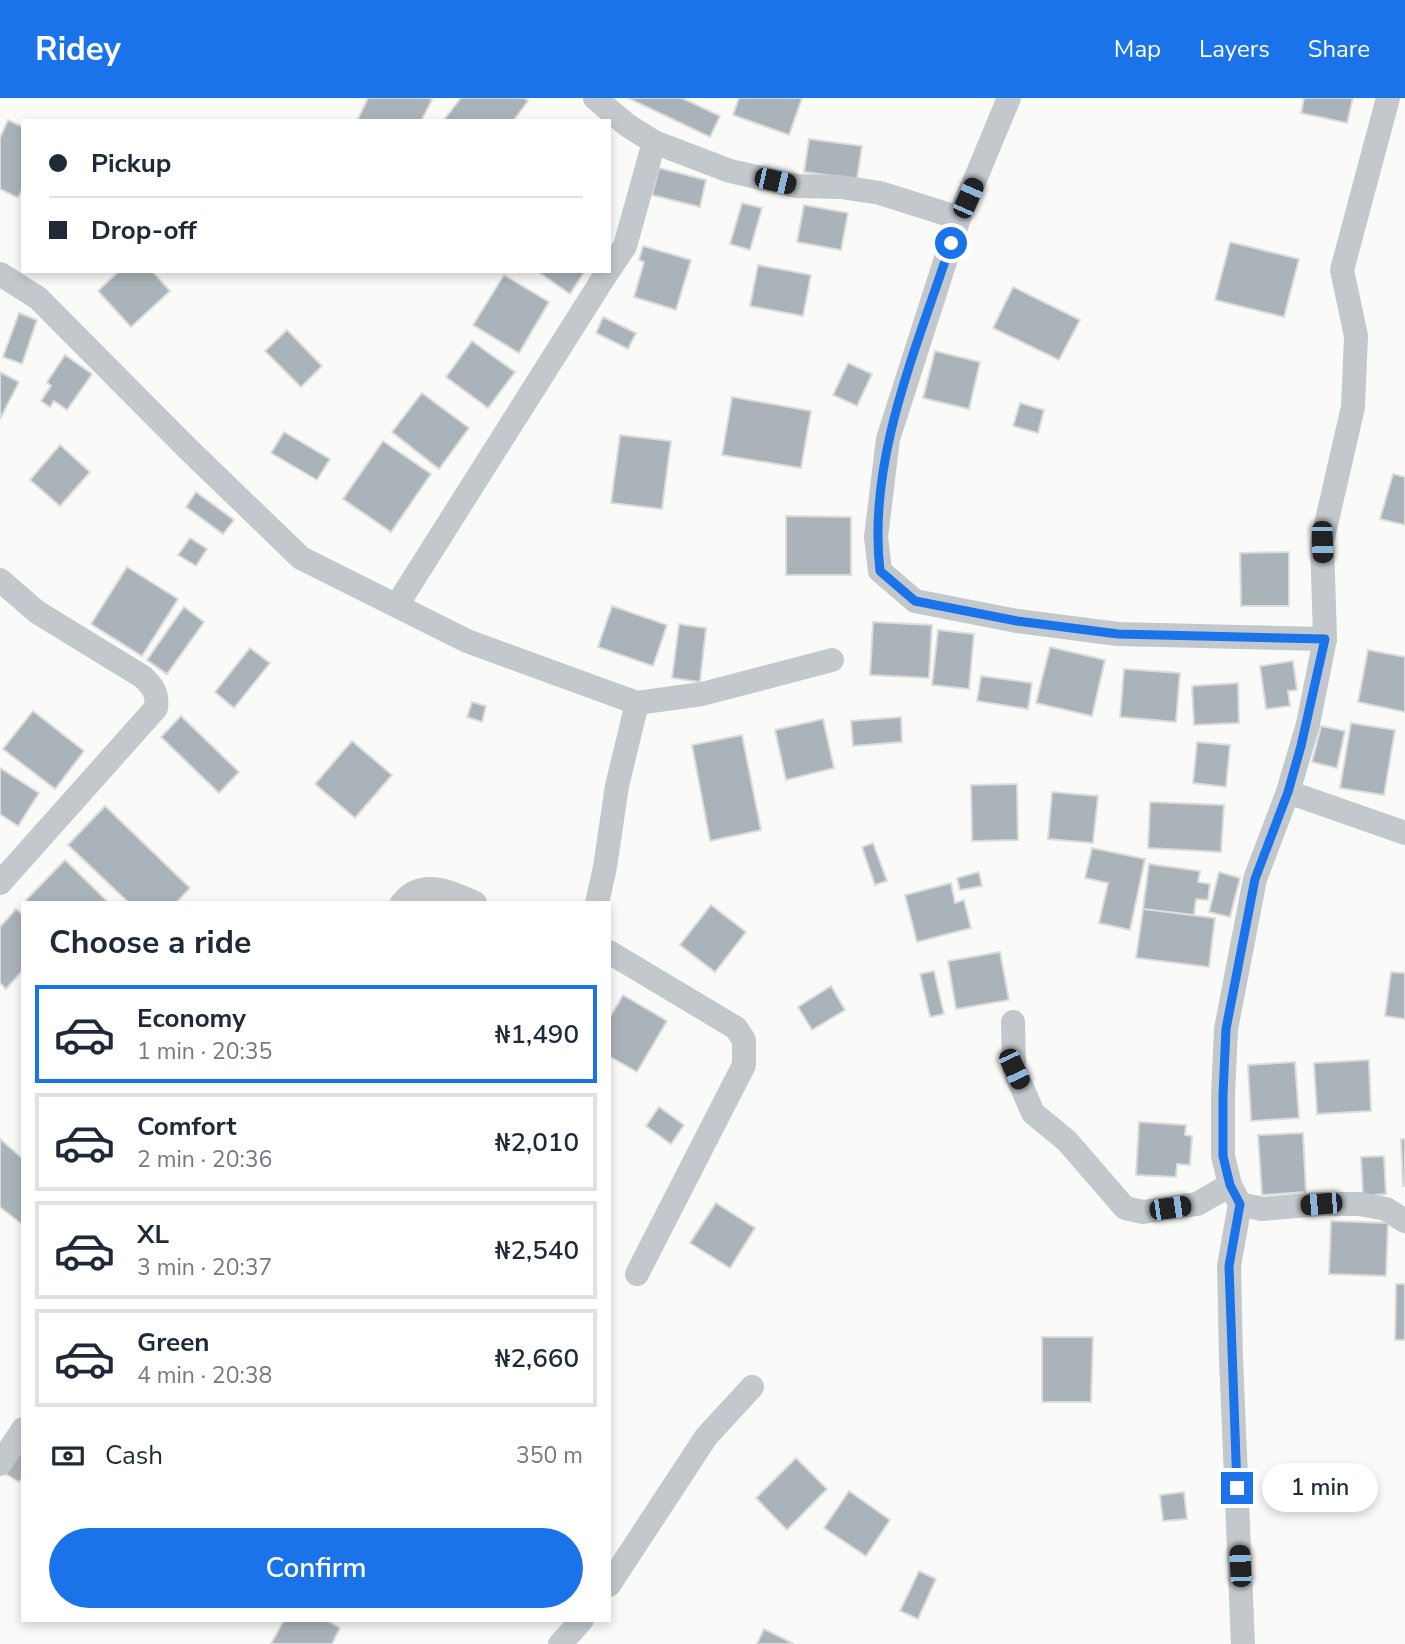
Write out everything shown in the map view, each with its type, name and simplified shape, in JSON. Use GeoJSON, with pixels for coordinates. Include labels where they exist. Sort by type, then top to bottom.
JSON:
{"type":"FeatureCollection","features":[{"type":"Feature","properties":{"kind":"street"},"geometry":{"type":"LineString","coordinates":[[595,98],[654,142],[730,171],[797,186],[842,187],[880,193],[959,218]]}},
{"type":"Feature","properties":{"kind":"street"},"geometry":{"type":"LineString","coordinates":[[1009,98],[959,218],[888,439],[876,537],[880,571],[915,601],[1017,621],[1118,634],[1325,639]]}},
{"type":"Feature","properties":{"kind":"street"},"geometry":{"type":"LineString","coordinates":[[1243,1644],[1229,1266],[1235,1195],[1223,1156],[1226,1029],[1255,879],[1288,792],[1308,723],[1325,639],[1322,542],[1353,407],[1356,336],[1342,270],[1388,98]]}},
{"type":"Feature","properties":{"kind":"street"},"geometry":{"type":"LineString","coordinates":[[611,268],[625,246],[654,142]]}},
{"type":"Feature","properties":{"kind":"street"},"geometry":{"type":"LineString","coordinates":[[397,605],[608,273]]}},
{"type":"Feature","properties":{"kind":"street"},"geometry":{"type":"LineString","coordinates":[[0,274],[38,298],[301,558],[467,641],[637,703],[702,694],[832,660]]}},
{"type":"Feature","properties":{"kind":"street"},"geometry":{"type":"LineString","coordinates":[[0,580],[37,612],[143,677],[158,697],[156,708],[0,883]]}},
{"type":"Feature","properties":{"kind":"street"},"geometry":{"type":"LineString","coordinates":[[597,901],[617,786],[637,703]]}},
{"type":"Feature","properties":{"kind":"street"},"geometry":{"type":"LineString","coordinates":[[1288,792],[1405,833]]}},
{"type":"Feature","properties":{"kind":"street"},"geometry":{"type":"LineString","coordinates":[[405,901],[422,888],[436,889],[469,901]]}},
{"type":"Feature","properties":{"kind":"street"},"geometry":{"type":"LineString","coordinates":[[611,953],[736,1028],[744,1040],[744,1065],[637,1273]]}},
{"type":"Feature","properties":{"kind":"street"},"geometry":{"type":"LineString","coordinates":[[1013,1022],[1014,1069],[1033,1113],[1068,1142],[1125,1208],[1143,1212],[1235,1195],[1262,1209],[1360,1204],[1386,1209],[1405,1221]]}},
{"type":"Feature","properties":{"kind":"street"},"geometry":{"type":"LineString","coordinates":[[611,1582],[706,1437],[752,1387]]}},
{"type":"Feature","properties":{"kind":"street"},"geometry":{"type":"LineString","coordinates":[[0,1464],[21,1432]]}},
{"type":"Feature","properties":{"kind":"street"},"geometry":{"type":"LineString","coordinates":[[560,1644],[580,1622]]}},
{"type":"Feature","properties":{"kind":"building"},"geometry":{"type":"Polygon","coordinates":[[[368,98],[432,100],[422,119],[358,119],[368,98]]]}},
{"type":"Feature","properties":{"kind":"building"},"geometry":{"type":"Polygon","coordinates":[[[461,98],[524,98],[528,101],[514,119],[445,119],[461,98]]]}},
{"type":"Feature","properties":{"kind":"building"},"geometry":{"type":"Polygon","coordinates":[[[628,98],[682,98],[720,116],[710,137],[628,98]]]}},
{"type":"Feature","properties":{"kind":"building"},"geometry":{"type":"Polygon","coordinates":[[[739,98],[802,98],[789,135],[733,115],[739,98]]]}},
{"type":"Feature","properties":{"kind":"building"},"geometry":{"type":"Polygon","coordinates":[[[1304,98],[1353,98],[1347,123],[1301,113],[1304,98]]]}},
{"type":"Feature","properties":{"kind":"building"},"geometry":{"type":"Polygon","coordinates":[[[8,120],[21,126],[21,192],[18,198],[0,189],[0,138],[8,120]]]}},
{"type":"Feature","properties":{"kind":"building"},"geometry":{"type":"Polygon","coordinates":[[[809,139],[862,146],[857,179],[804,172],[809,139]]]}},
{"type":"Feature","properties":{"kind":"building"},"geometry":{"type":"Polygon","coordinates":[[[659,168],[706,180],[700,207],[652,195],[659,168]]]}},
{"type":"Feature","properties":{"kind":"building"},"geometry":{"type":"Polygon","coordinates":[[[742,203],[762,208],[750,250],[730,244],[742,203]]]}},
{"type":"Feature","properties":{"kind":"building"},"geometry":{"type":"Polygon","coordinates":[[[804,205],[848,213],[841,250],[797,242],[804,205]]]}},
{"type":"Feature","properties":{"kind":"building"},"geometry":{"type":"Polygon","coordinates":[[[1230,242],[1299,259],[1284,317],[1215,300],[1230,242]]]}},
{"type":"Feature","properties":{"kind":"building"},"geometry":{"type":"Polygon","coordinates":[[[643,246],[691,260],[676,310],[634,297],[644,262],[639,260],[643,246]]]}},
{"type":"Feature","properties":{"kind":"building"},"geometry":{"type":"Polygon","coordinates":[[[758,265],[811,275],[803,316],[750,306],[758,265]]]}},
{"type":"Feature","properties":{"kind":"building"},"geometry":{"type":"Polygon","coordinates":[[[117,273],[154,273],[170,291],[131,327],[98,291],[117,273]]]}},
{"type":"Feature","properties":{"kind":"building"},"geometry":{"type":"Polygon","coordinates":[[[540,273],[584,273],[570,294],[540,273]]]}},
{"type":"Feature","properties":{"kind":"building"},"geometry":{"type":"Polygon","coordinates":[[[504,275],[549,302],[519,353],[473,325],[504,275]]]}},
{"type":"Feature","properties":{"kind":"building"},"geometry":{"type":"Polygon","coordinates":[[[1013,287],[1080,320],[1059,360],[993,328],[1013,287]]]}},
{"type":"Feature","properties":{"kind":"building"},"geometry":{"type":"Polygon","coordinates":[[[19,313],[37,320],[22,364],[3,357],[19,313]]]}},
{"type":"Feature","properties":{"kind":"building"},"geometry":{"type":"Polygon","coordinates":[[[603,317],[636,333],[628,349],[596,333],[603,317]]]}},
{"type":"Feature","properties":{"kind":"building"},"geometry":{"type":"Polygon","coordinates":[[[287,330],[322,366],[301,387],[265,351],[287,330]]]}},
{"type":"Feature","properties":{"kind":"building"},"geometry":{"type":"Polygon","coordinates":[[[472,341],[515,372],[488,408],[446,377],[472,341]]]}},
{"type":"Feature","properties":{"kind":"building"},"geometry":{"type":"Polygon","coordinates":[[[935,351],[980,362],[969,409],[923,398],[935,351]]]}},
{"type":"Feature","properties":{"kind":"building"},"geometry":{"type":"Polygon","coordinates":[[[65,355],[92,374],[67,410],[54,401],[50,407],[41,401],[51,386],[47,382],[65,355]]]}},
{"type":"Feature","properties":{"kind":"building"},"geometry":{"type":"Polygon","coordinates":[[[848,363],[872,374],[857,406],[833,395],[848,363]]]}},
{"type":"Feature","properties":{"kind":"building"},"geometry":{"type":"Polygon","coordinates":[[[0,372],[19,382],[0,419],[0,372]]]}},
{"type":"Feature","properties":{"kind":"building"},"geometry":{"type":"Polygon","coordinates":[[[422,393],[469,428],[439,469],[392,432],[422,393]]]}},
{"type":"Feature","properties":{"kind":"building"},"geometry":{"type":"Polygon","coordinates":[[[732,397],[811,411],[801,468],[722,455],[732,397]]]}},
{"type":"Feature","properties":{"kind":"building"},"geometry":{"type":"Polygon","coordinates":[[[1020,403],[1044,410],[1038,433],[1013,426],[1020,403]]]}},
{"type":"Feature","properties":{"kind":"building"},"geometry":{"type":"Polygon","coordinates":[[[284,432],[330,459],[317,480],[271,453],[284,432]]]}},
{"type":"Feature","properties":{"kind":"building"},"geometry":{"type":"Polygon","coordinates":[[[620,435],[671,441],[662,509],[611,503],[620,435]]]}},
{"type":"Feature","properties":{"kind":"building"},"geometry":{"type":"Polygon","coordinates":[[[383,441],[431,474],[391,532],[343,499],[383,441]]]}},
{"type":"Feature","properties":{"kind":"building"},"geometry":{"type":"Polygon","coordinates":[[[60,445],[90,472],[60,506],[30,480],[60,445]]]}},
{"type":"Feature","properties":{"kind":"building"},"geometry":{"type":"Polygon","coordinates":[[[1393,474],[1405,477],[1405,525],[1380,519],[1393,474]]]}},
{"type":"Feature","properties":{"kind":"building"},"geometry":{"type":"Polygon","coordinates":[[[196,492],[234,520],[223,534],[186,507],[196,492]]]}},
{"type":"Feature","properties":{"kind":"building"},"geometry":{"type":"Polygon","coordinates":[[[786,516],[851,517],[851,575],[786,575],[786,516]]]}},
{"type":"Feature","properties":{"kind":"building"},"geometry":{"type":"Polygon","coordinates":[[[190,538],[207,549],[196,566],[178,555],[190,538]]]}},
{"type":"Feature","properties":{"kind":"building"},"geometry":{"type":"Polygon","coordinates":[[[1289,552],[1289,606],[1241,606],[1240,553],[1289,552]]]}},
{"type":"Feature","properties":{"kind":"building"},"geometry":{"type":"Polygon","coordinates":[[[127,567],[178,599],[142,656],[91,624],[127,567]]]}},
{"type":"Feature","properties":{"kind":"building"},"geometry":{"type":"Polygon","coordinates":[[[612,606],[667,625],[653,666],[598,647],[612,606]]]}},
{"type":"Feature","properties":{"kind":"building"},"geometry":{"type":"Polygon","coordinates":[[[184,607],[204,622],[167,674],[147,660],[184,607]]]}},
{"type":"Feature","properties":{"kind":"building"},"geometry":{"type":"Polygon","coordinates":[[[873,622],[932,625],[929,678],[870,675],[873,622]]]}},
{"type":"Feature","properties":{"kind":"building"},"geometry":{"type":"Polygon","coordinates":[[[679,624],[706,628],[700,682],[672,678],[679,624]]]}},
{"type":"Feature","properties":{"kind":"building"},"geometry":{"type":"Polygon","coordinates":[[[938,630],[974,634],[969,689],[932,685],[938,630]]]}},
{"type":"Feature","properties":{"kind":"building"},"geometry":{"type":"Polygon","coordinates":[[[1050,647],[1105,660],[1092,716],[1036,703],[1050,647]]]}},
{"type":"Feature","properties":{"kind":"building"},"geometry":{"type":"Polygon","coordinates":[[[250,648],[270,663],[234,708],[215,692],[250,648]]]}},
{"type":"Feature","properties":{"kind":"building"},"geometry":{"type":"Polygon","coordinates":[[[1368,650],[1405,657],[1405,712],[1358,702],[1368,650]]]}},
{"type":"Feature","properties":{"kind":"building"},"geometry":{"type":"Polygon","coordinates":[[[1293,661],[1297,690],[1288,691],[1290,706],[1266,709],[1260,666],[1293,661]]]}},
{"type":"Feature","properties":{"kind":"building"},"geometry":{"type":"Polygon","coordinates":[[[1124,669],[1180,673],[1176,722],[1120,717],[1124,669]]]}},
{"type":"Feature","properties":{"kind":"building"},"geometry":{"type":"Polygon","coordinates":[[[981,676],[1032,683],[1028,709],[977,701],[981,676]]]}},
{"type":"Feature","properties":{"kind":"building"},"geometry":{"type":"Polygon","coordinates":[[[1238,683],[1239,723],[1194,725],[1192,686],[1238,683]]]}},
{"type":"Feature","properties":{"kind":"building"},"geometry":{"type":"Polygon","coordinates":[[[472,702],[486,706],[482,722],[467,717],[472,702]]]}},
{"type":"Feature","properties":{"kind":"building"},"geometry":{"type":"Polygon","coordinates":[[[33,711],[84,751],[55,789],[3,749],[33,711]]]}},
{"type":"Feature","properties":{"kind":"building"},"geometry":{"type":"Polygon","coordinates":[[[181,716],[239,772],[219,793],[161,737],[181,716]]]}},
{"type":"Feature","properties":{"kind":"building"},"geometry":{"type":"Polygon","coordinates":[[[901,717],[902,742],[853,746],[851,721],[901,717]]]}},
{"type":"Feature","properties":{"kind":"building"},"geometry":{"type":"Polygon","coordinates":[[[823,719],[834,768],[786,780],[775,730],[823,719]]]}},
{"type":"Feature","properties":{"kind":"building"},"geometry":{"type":"Polygon","coordinates":[[[1351,723],[1395,730],[1384,795],[1340,788],[1351,723]]]}},
{"type":"Feature","properties":{"kind":"building"},"geometry":{"type":"Polygon","coordinates":[[[1321,726],[1345,731],[1337,768],[1312,762],[1321,726]]]}},
{"type":"Feature","properties":{"kind":"building"},"geometry":{"type":"Polygon","coordinates":[[[742,735],[761,830],[710,841],[692,745],[742,735]]]}},
{"type":"Feature","properties":{"kind":"building"},"geometry":{"type":"Polygon","coordinates":[[[352,741],[392,775],[355,818],[315,784],[352,741]]]}},
{"type":"Feature","properties":{"kind":"building"},"geometry":{"type":"Polygon","coordinates":[[[1197,742],[1230,745],[1226,787],[1193,783],[1197,742]]]}},
{"type":"Feature","properties":{"kind":"building"},"geometry":{"type":"Polygon","coordinates":[[[0,768],[39,793],[18,826],[0,814],[0,768]]]}},
{"type":"Feature","properties":{"kind":"building"},"geometry":{"type":"Polygon","coordinates":[[[1017,784],[1018,840],[972,841],[971,785],[1017,784]]]}},
{"type":"Feature","properties":{"kind":"building"},"geometry":{"type":"Polygon","coordinates":[[[1052,792],[1098,796],[1093,843],[1048,839],[1052,792]]]}},
{"type":"Feature","properties":{"kind":"building"},"geometry":{"type":"Polygon","coordinates":[[[1150,802],[1224,805],[1221,852],[1148,848],[1150,802]]]}},
{"type":"Feature","properties":{"kind":"building"},"geometry":{"type":"Polygon","coordinates":[[[105,806],[190,888],[178,901],[127,901],[68,845],[105,806]]]}},
{"type":"Feature","properties":{"kind":"building"},"geometry":{"type":"Polygon","coordinates":[[[873,843],[887,881],[875,885],[862,847],[873,843]]]}},
{"type":"Feature","properties":{"kind":"building"},"geometry":{"type":"Polygon","coordinates":[[[1092,848],[1145,859],[1130,930],[1099,923],[1108,883],[1085,878],[1092,848]]]}},
{"type":"Feature","properties":{"kind":"building"},"geometry":{"type":"Polygon","coordinates":[[[65,860],[107,901],[27,901],[65,860]]]}},
{"type":"Feature","properties":{"kind":"building"},"geometry":{"type":"Polygon","coordinates":[[[1149,864],[1200,871],[1198,882],[1210,884],[1208,900],[1196,899],[1194,915],[1143,909],[1149,864]]]}},
{"type":"Feature","properties":{"kind":"building"},"geometry":{"type":"Polygon","coordinates":[[[979,872],[982,886],[960,890],[957,878],[979,872]]]}},
{"type":"Feature","properties":{"kind":"building"},"geometry":{"type":"Polygon","coordinates":[[[1219,872],[1240,878],[1230,917],[1209,912],[1219,872]]]}},
{"type":"Feature","properties":{"kind":"building"},"geometry":{"type":"Polygon","coordinates":[[[951,883],[955,903],[964,900],[971,928],[917,942],[905,895],[951,883]]]}},
{"type":"Feature","properties":{"kind":"building"},"geometry":{"type":"Polygon","coordinates":[[[711,905],[746,932],[715,972],[680,945],[711,905]]]}},
{"type":"Feature","properties":{"kind":"building"},"geometry":{"type":"Polygon","coordinates":[[[16,909],[21,913],[21,972],[6,989],[0,983],[0,927],[16,909]]]}},
{"type":"Feature","properties":{"kind":"building"},"geometry":{"type":"Polygon","coordinates":[[[1143,909],[1215,918],[1209,967],[1136,958],[1143,909]]]}},
{"type":"Feature","properties":{"kind":"building"},"geometry":{"type":"Polygon","coordinates":[[[1000,952],[1009,1000],[956,1009],[948,961],[1000,952]]]}},
{"type":"Feature","properties":{"kind":"building"},"geometry":{"type":"Polygon","coordinates":[[[934,971],[944,1014],[930,1017],[920,974],[934,971]]]}},
{"type":"Feature","properties":{"kind":"building"},"geometry":{"type":"Polygon","coordinates":[[[1391,972],[1405,973],[1405,1019],[1385,1016],[1391,972]]]}},
{"type":"Feature","properties":{"kind":"building"},"geometry":{"type":"Polygon","coordinates":[[[831,986],[845,1010],[812,1030],[798,1007],[831,986]]]}},
{"type":"Feature","properties":{"kind":"building"},"geometry":{"type":"Polygon","coordinates":[[[623,995],[667,1021],[637,1072],[611,1057],[611,1016],[623,995]]]}},
{"type":"Feature","properties":{"kind":"building"},"geometry":{"type":"Polygon","coordinates":[[[1369,1060],[1371,1111],[1317,1114],[1314,1063],[1369,1060]]]}},
{"type":"Feature","properties":{"kind":"building"},"geometry":{"type":"Polygon","coordinates":[[[1295,1062],[1299,1118],[1251,1121],[1248,1065],[1295,1062]]]}},
{"type":"Feature","properties":{"kind":"building"},"geometry":{"type":"Polygon","coordinates":[[[659,1107],[684,1125],[671,1144],[646,1126],[659,1107]]]}},
{"type":"Feature","properties":{"kind":"building"},"geometry":{"type":"Polygon","coordinates":[[[1139,1122],[1186,1125],[1185,1135],[1192,1136],[1190,1165],[1177,1164],[1176,1177],[1136,1175],[1139,1122]]]}},
{"type":"Feature","properties":{"kind":"building"},"geometry":{"type":"Polygon","coordinates":[[[1303,1133],[1306,1192],[1262,1195],[1258,1135],[1303,1133]]]}},
{"type":"Feature","properties":{"kind":"building"},"geometry":{"type":"Polygon","coordinates":[[[0,1139],[21,1157],[21,1223],[0,1207],[0,1139]]]}},
{"type":"Feature","properties":{"kind":"building"},"geometry":{"type":"Polygon","coordinates":[[[1401,1139],[1405,1139],[1405,1186],[1403,1186],[1401,1139]]]}},
{"type":"Feature","properties":{"kind":"building"},"geometry":{"type":"Polygon","coordinates":[[[1384,1156],[1386,1194],[1363,1196],[1361,1157],[1384,1156]]]}},
{"type":"Feature","properties":{"kind":"building"},"geometry":{"type":"Polygon","coordinates":[[[716,1203],[755,1228],[730,1268],[690,1243],[716,1203]]]}},
{"type":"Feature","properties":{"kind":"building"},"geometry":{"type":"Polygon","coordinates":[[[1331,1221],[1388,1223],[1386,1276],[1329,1274],[1331,1221]]]}},
{"type":"Feature","properties":{"kind":"building"},"geometry":{"type":"Polygon","coordinates":[[[1396,1284],[1405,1284],[1405,1340],[1395,1340],[1396,1284]]]}},
{"type":"Feature","properties":{"kind":"building"},"geometry":{"type":"Polygon","coordinates":[[[1042,1337],[1093,1337],[1091,1402],[1042,1402],[1042,1337]]]}},
{"type":"Feature","properties":{"kind":"building"},"geometry":{"type":"Polygon","coordinates":[[[21,1445],[21,1480],[19,1482],[4,1473],[21,1445]]]}},
{"type":"Feature","properties":{"kind":"building"},"geometry":{"type":"Polygon","coordinates":[[[796,1458],[827,1489],[787,1530],[756,1498],[796,1458]]]}},
{"type":"Feature","properties":{"kind":"building"},"geometry":{"type":"Polygon","coordinates":[[[849,1491],[890,1520],[866,1556],[824,1528],[849,1491]]]}},
{"type":"Feature","properties":{"kind":"building"},"geometry":{"type":"Polygon","coordinates":[[[1184,1492],[1187,1519],[1163,1521],[1160,1495],[1184,1492]]]}},
{"type":"Feature","properties":{"kind":"building"},"geometry":{"type":"Polygon","coordinates":[[[919,1571],[936,1579],[918,1619],[900,1611],[919,1571]]]}},
{"type":"Feature","properties":{"kind":"building"},"geometry":{"type":"Polygon","coordinates":[[[283,1622],[330,1622],[340,1628],[332,1644],[271,1644],[283,1622]]]}},
{"type":"Feature","properties":{"kind":"building"},"geometry":{"type":"Polygon","coordinates":[[[764,1629],[794,1644],[757,1644],[764,1629]]]}},
{"type":"Feature","properties":{"kind":"route"},"geometry":{"type":"LineString","coordinates":[[951,243],[888,439],[876,537],[880,571],[915,601],[1017,621],[1118,634],[1325,639],[1308,723],[1288,792],[1255,879],[1226,1029],[1223,1156],[1230,1185],[1240,1204],[1229,1266],[1237,1488]]}}]}
